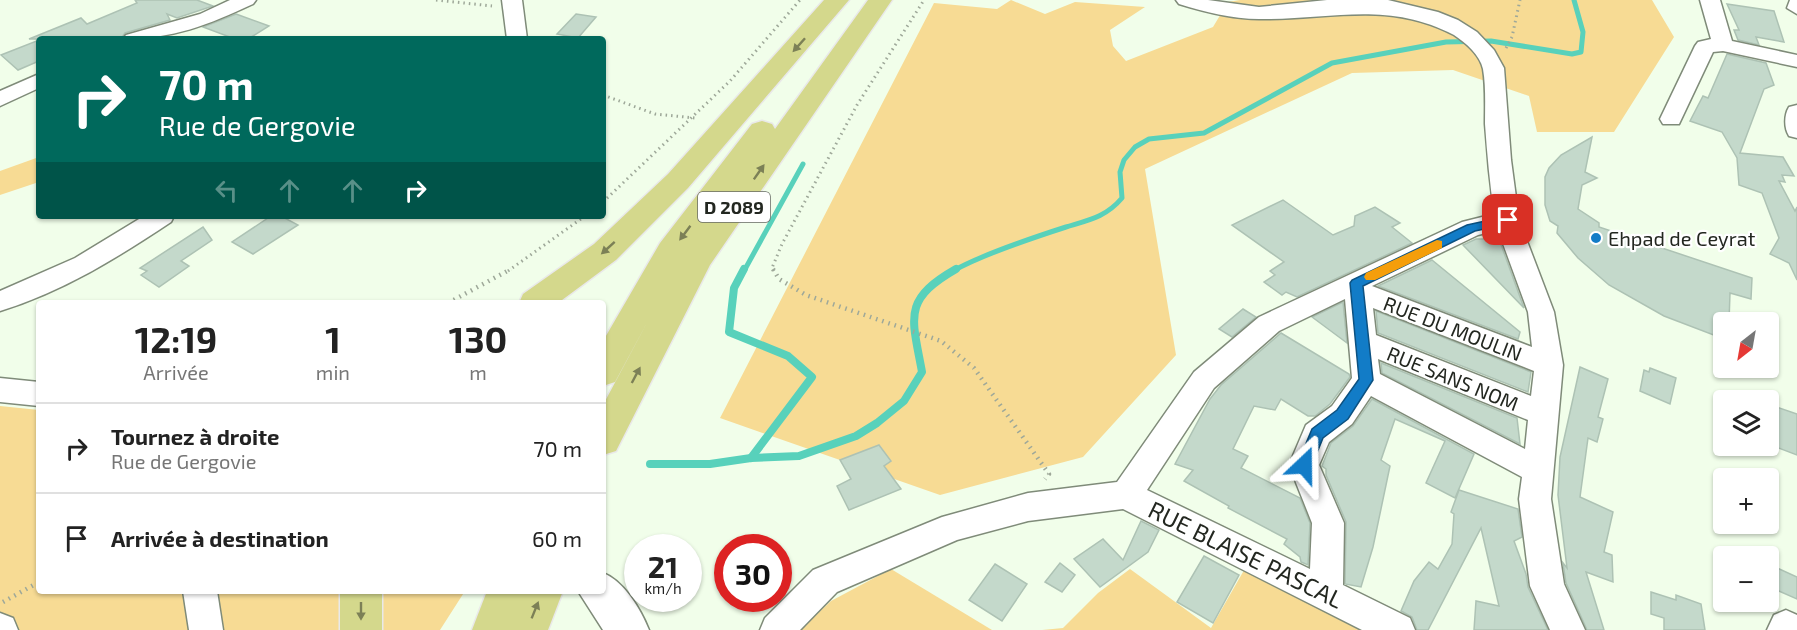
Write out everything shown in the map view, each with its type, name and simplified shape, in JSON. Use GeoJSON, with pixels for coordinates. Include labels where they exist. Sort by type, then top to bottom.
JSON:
{"type":"FeatureCollection","features":[{"type":"Feature","properties":{"kind":"highway"},"geometry":{"type":"LineString","coordinates":[[539,300],[605,252],[678,181],[837,0]]}},
{"type":"Feature","properties":{"kind":"highway","name":"D 2089"},"geometry":{"type":"LineString","coordinates":[[606,367],[671,251],[857,0]]}},
{"type":"Feature","properties":{"kind":"highway","name":"D 2089"},"geometry":{"type":"LineString","coordinates":[[606,434],[697,260],[879,0]]}},
{"type":"Feature","properties":{"kind":"highway"},"geometry":{"type":"LineString","coordinates":[[361,594],[361,630]]}},
{"type":"Feature","properties":{"kind":"highway"},"geometry":{"type":"LineString","coordinates":[[493,630],[507,594]]}},
{"type":"Feature","properties":{"kind":"highway"},"geometry":{"type":"LineString","coordinates":[[527,630],[541,594]]}},
{"type":"Feature","properties":{"kind":"street"},"geometry":{"type":"LineString","coordinates":[[144,36],[207,18],[246,0]]}},
{"type":"Feature","properties":{"kind":"street"},"geometry":{"type":"LineString","coordinates":[[1186,0],[1233,11],[1261,13],[1347,4],[1385,4],[1430,15],[1452,24],[1470,38],[1497,52],[1493,68],[1499,160],[1508,220],[1541,312],[1549,365],[1535,499],[1547,586],[1568,630]]}},
{"type":"Feature","properties":{"kind":"street"},"geometry":{"type":"LineString","coordinates":[[1710,0],[1723,45]]}},
{"type":"Feature","properties":{"kind":"street"},"geometry":{"type":"LineString","coordinates":[[513,4],[517,36]]}},
{"type":"Feature","properties":{"kind":"street"},"geometry":{"type":"LineString","coordinates":[[1671,119],[1706,46],[1723,45],[1797,62]]}},
{"type":"Feature","properties":{"kind":"street"},"geometry":{"type":"LineString","coordinates":[[0,99],[36,81]]}},
{"type":"Feature","properties":{"kind":"street"},"geometry":{"type":"LineString","coordinates":[[1797,112],[1797,131]]}},
{"type":"Feature","properties":{"kind":"street"},"geometry":{"type":"LineString","coordinates":[[0,301],[68,273],[117,247],[158,219]]}},
{"type":"Feature","properties":{"kind":"street"},"geometry":{"type":"LineString","coordinates":[[777,630],[825,581],[953,526],[1028,507],[1126,495],[1204,380],[1269,324],[1357,287],[1471,228],[1508,220]]}},
{"type":"Feature","properties":{"kind":"street"},"geometry":{"type":"LineString","coordinates":[[1326,593],[1328,523],[1304,465],[1317,434],[1342,415],[1366,380],[1357,287]]}},
{"type":"Feature","properties":{"kind":"street","name":"RUE DU MOULIN"},"geometry":{"type":"LineString","coordinates":[[1357,287],[1549,365]]}},
{"type":"Feature","properties":{"kind":"street","name":"RUE SANS NOM"},"geometry":{"type":"LineString","coordinates":[[1362,341],[1545,414]]}},
{"type":"Feature","properties":{"kind":"street"},"geometry":{"type":"LineString","coordinates":[[1366,380],[1539,471]]}},
{"type":"Feature","properties":{"kind":"street"},"geometry":{"type":"LineString","coordinates":[[0,390],[36,394]]}},
{"type":"Feature","properties":{"kind":"street","name":"RUE BLAISE PASCAL"},"geometry":{"type":"LineString","coordinates":[[1126,495],[1398,630]]}},
{"type":"Feature","properties":{"kind":"street"},"geometry":{"type":"LineString","coordinates":[[600,594],[628,630]]}},
{"type":"Feature","properties":{"kind":"path"},"geometry":{"type":"LineString","coordinates":[[436,0],[513,4]]}},
{"type":"Feature","properties":{"kind":"path"},"geometry":{"type":"LineString","coordinates":[[606,199],[696,118],[735,78],[800,0]]}},
{"type":"Feature","properties":{"kind":"path"},"geometry":{"type":"LineString","coordinates":[[924,0],[857,105],[782,244],[772,268],[779,279],[806,295],[941,341],[974,368],[1049,474],[1044,480],[1034,483]]}},
{"type":"Feature","properties":{"kind":"path"},"geometry":{"type":"LineString","coordinates":[[1497,52],[1511,38],[1520,0]]}},
{"type":"Feature","properties":{"kind":"path"},"geometry":{"type":"LineString","coordinates":[[606,96],[655,114],[696,118]]}},
{"type":"Feature","properties":{"kind":"path"},"geometry":{"type":"LineString","coordinates":[[454,300],[521,264],[581,219]]}},
{"type":"Feature","properties":{"kind":"path"},"geometry":{"type":"LineString","coordinates":[[0,604],[36,584]]}},
{"type":"Feature","properties":{"kind":"shaded area"},"geometry":{"type":"Polygon","coordinates":[[[1011,0],[1045,14],[1075,2],[1145,7],[1110,30],[1113,46],[1126,61],[1213,27],[1228,2],[1240,0],[1652,0],[1674,37],[1614,132],[1537,132],[1529,96],[1453,70],[1352,73],[1145,169],[1176,355],[1083,457],[940,495],[720,418],[934,3],[997,9],[1011,0]]]}},
{"type":"Feature","properties":{"kind":"shaded area"},"geometry":{"type":"Polygon","coordinates":[[[36,158],[36,183],[0,195],[0,171],[36,158]]]}},
{"type":"Feature","properties":{"kind":"shaded area"},"geometry":{"type":"Polygon","coordinates":[[[0,406],[36,410],[36,594],[463,594],[440,630],[0,630],[0,406]]]}},
{"type":"Feature","properties":{"kind":"shaded area"},"geometry":{"type":"Polygon","coordinates":[[[1247,565],[1370,630],[1042,630],[1063,628],[1098,593],[1130,569],[1211,628],[1247,565]]]}},
{"type":"Feature","properties":{"kind":"shaded area"},"geometry":{"type":"Polygon","coordinates":[[[891,569],[992,630],[800,630],[831,601],[891,569]]]}},
{"type":"Feature","properties":{"kind":"building"},"geometry":{"type":"Polygon","coordinates":[[[135,0],[197,0],[213,6],[177,18],[167,14],[170,20],[125,33],[123,36],[36,36],[81,18],[87,24],[137,3],[135,0]]]}},
{"type":"Feature","properties":{"kind":"building"},"geometry":{"type":"Polygon","coordinates":[[[1727,4],[1774,11],[1784,42],[1756,37],[1759,45],[1738,40],[1734,30],[1739,30],[1727,4]]]}},
{"type":"Feature","properties":{"kind":"building"},"geometry":{"type":"Polygon","coordinates":[[[236,14],[269,26],[253,36],[227,36],[203,27],[236,14]]]}},
{"type":"Feature","properties":{"kind":"building"},"geometry":{"type":"Polygon","coordinates":[[[576,14],[596,17],[580,36],[557,34],[576,14]]]}},
{"type":"Feature","properties":{"kind":"building"},"geometry":{"type":"Polygon","coordinates":[[[36,41],[36,62],[18,70],[1,55],[36,41]]]}},
{"type":"Feature","properties":{"kind":"building"},"geometry":{"type":"Polygon","coordinates":[[[1727,54],[1766,63],[1774,85],[1764,89],[1740,153],[1783,157],[1794,176],[1782,175],[1785,182],[1779,181],[1795,211],[1797,207],[1797,280],[1789,263],[1770,254],[1779,238],[1762,193],[1739,185],[1737,158],[1722,132],[1690,121],[1703,96],[1708,98],[1727,54]]]}},
{"type":"Feature","properties":{"kind":"building","name":"Ehpad de Ceyrat"},"geometry":{"type":"Polygon","coordinates":[[[1592,137],[1585,172],[1597,178],[1582,185],[1578,209],[1599,223],[1599,227],[1752,278],[1751,299],[1730,293],[1729,312],[1713,312],[1713,335],[1664,316],[1609,285],[1578,258],[1557,233],[1558,226],[1550,221],[1545,205],[1545,177],[1549,168],[1561,155],[1592,137]]]}},
{"type":"Feature","properties":{"kind":"building"},"geometry":{"type":"Polygon","coordinates":[[[1283,200],[1333,235],[1354,226],[1355,216],[1375,207],[1400,223],[1392,227],[1412,243],[1297,297],[1286,292],[1282,295],[1264,282],[1275,275],[1270,271],[1284,262],[1232,225],[1283,200]]]}},
{"type":"Feature","properties":{"kind":"building"},"geometry":{"type":"Polygon","coordinates":[[[266,219],[287,219],[298,225],[253,254],[232,242],[266,219]]]}},
{"type":"Feature","properties":{"kind":"building"},"geometry":{"type":"Polygon","coordinates":[[[203,227],[212,240],[181,261],[189,266],[159,287],[141,275],[147,271],[140,268],[203,227]]]}},
{"type":"Feature","properties":{"kind":"building"},"geometry":{"type":"Polygon","coordinates":[[[1476,239],[1499,239],[1524,308],[1463,245],[1476,239]]]}},
{"type":"Feature","properties":{"kind":"building"},"geometry":{"type":"Polygon","coordinates":[[[1432,260],[1520,332],[1518,339],[1378,286],[1432,260]]]}},
{"type":"Feature","properties":{"kind":"building"},"geometry":{"type":"Polygon","coordinates":[[[1343,302],[1347,343],[1312,317],[1343,302]]]}},
{"type":"Feature","properties":{"kind":"building"},"geometry":{"type":"Polygon","coordinates":[[[1243,309],[1256,317],[1232,337],[1219,329],[1243,309]]]}},
{"type":"Feature","properties":{"kind":"building"},"geometry":{"type":"Polygon","coordinates":[[[1376,311],[1531,372],[1528,392],[1378,333],[1376,311]]]}},
{"type":"Feature","properties":{"kind":"building"},"geometry":{"type":"Polygon","coordinates":[[[1281,333],[1349,374],[1350,377],[1330,404],[1315,416],[1308,416],[1281,399],[1275,410],[1254,406],[1233,449],[1248,456],[1241,468],[1300,498],[1310,523],[1308,565],[1301,562],[1300,557],[1284,544],[1287,539],[1228,508],[1229,506],[1184,481],[1193,470],[1175,464],[1210,399],[1221,385],[1281,333]]]}},
{"type":"Feature","properties":{"kind":"building"},"geometry":{"type":"Polygon","coordinates":[[[1381,363],[1517,418],[1520,444],[1382,373],[1381,363]]]}},
{"type":"Feature","properties":{"kind":"building"},"geometry":{"type":"Polygon","coordinates":[[[1580,367],[1608,379],[1598,417],[1603,419],[1597,442],[1588,438],[1580,497],[1613,512],[1604,552],[1612,555],[1613,582],[1586,572],[1604,630],[1587,630],[1566,583],[1563,563],[1567,568],[1558,495],[1560,457],[1580,367]]]}},
{"type":"Feature","properties":{"kind":"building"},"geometry":{"type":"Polygon","coordinates":[[[1650,368],[1676,378],[1670,404],[1640,391],[1644,370],[1649,372],[1650,368]]]}},
{"type":"Feature","properties":{"kind":"building"},"geometry":{"type":"Polygon","coordinates":[[[1372,399],[1474,454],[1455,498],[1426,483],[1445,441],[1395,419],[1381,460],[1390,466],[1373,547],[1361,587],[1345,584],[1346,522],[1326,475],[1326,469],[1322,466],[1331,443],[1353,426],[1372,399]]]}},
{"type":"Feature","properties":{"kind":"building"},"geometry":{"type":"Polygon","coordinates":[[[1779,408],[1797,414],[1797,455],[1779,448],[1779,408]]]}},
{"type":"Feature","properties":{"kind":"building"},"geometry":{"type":"Polygon","coordinates":[[[879,445],[891,461],[884,466],[901,489],[849,510],[837,486],[851,479],[840,460],[879,445]]]}},
{"type":"Feature","properties":{"kind":"building"},"geometry":{"type":"Polygon","coordinates":[[[1459,490],[1518,509],[1522,537],[1514,541],[1526,574],[1528,587],[1548,630],[1474,630],[1476,601],[1499,606],[1481,528],[1428,630],[1417,630],[1412,617],[1401,611],[1414,581],[1429,562],[1438,569],[1452,544],[1454,514],[1451,512],[1459,490]]]}},
{"type":"Feature","properties":{"kind":"building"},"geometry":{"type":"Polygon","coordinates":[[[1141,521],[1159,530],[1148,552],[1100,587],[1074,559],[1103,539],[1123,560],[1141,521]]]}},
{"type":"Feature","properties":{"kind":"building"},"geometry":{"type":"Polygon","coordinates":[[[1204,556],[1239,575],[1213,623],[1177,602],[1204,556]]]}},
{"type":"Feature","properties":{"kind":"building"},"geometry":{"type":"Polygon","coordinates":[[[1060,563],[1075,575],[1062,592],[1045,582],[1060,563]]]}},
{"type":"Feature","properties":{"kind":"building"},"geometry":{"type":"Polygon","coordinates":[[[995,564],[1027,584],[1002,621],[969,600],[995,564]]]}},
{"type":"Feature","properties":{"kind":"building"},"geometry":{"type":"Polygon","coordinates":[[[1779,569],[1797,577],[1797,599],[1779,591],[1779,569]]]}},
{"type":"Feature","properties":{"kind":"building"},"geometry":{"type":"Polygon","coordinates":[[[1651,592],[1676,600],[1676,595],[1701,604],[1705,630],[1664,630],[1664,618],[1651,614],[1651,592]]]}},
{"type":"Feature","properties":{"kind":"waterway"},"geometry":{"type":"LineString","coordinates":[[953,271],[1008,247],[1103,214],[1122,198],[1120,172],[1124,160],[1135,147],[1149,139],[1204,133],[1332,63],[1446,42],[1491,41],[1572,54],[1581,52],[1583,32],[1574,0]]}},
{"type":"Feature","properties":{"kind":"waterway"},"geometry":{"type":"LineString","coordinates":[[744,271],[803,164]]}},
{"type":"Feature","properties":{"kind":"waterway"},"geometry":{"type":"LineString","coordinates":[[744,269],[734,288],[729,332],[788,356],[812,377],[751,458]]}},
{"type":"Feature","properties":{"kind":"waterway"},"geometry":{"type":"LineString","coordinates":[[751,458],[799,456],[856,436],[877,423],[904,401],[922,372],[914,323],[919,301],[927,290],[956,269]]}},
{"type":"Feature","properties":{"kind":"waterway"},"geometry":{"type":"LineString","coordinates":[[650,464],[710,464],[751,458]]}},
{"type":"Feature","properties":{"kind":"slow traffic"},"geometry":{"type":"LineString","coordinates":[[1371,277],[1437,244]]}},
{"type":"Feature","properties":{"kind":"place","name":"Ehpad de Ceyrat"},"geometry":{"type":"Point","coordinates":[1596,238]}},
{"type":"Feature","properties":{"kind":"route"},"geometry":{"type":"LineString","coordinates":[[1304,465],[1317,434],[1342,415],[1366,380],[1357,283],[1471,228],[1508,220]]}}]}
